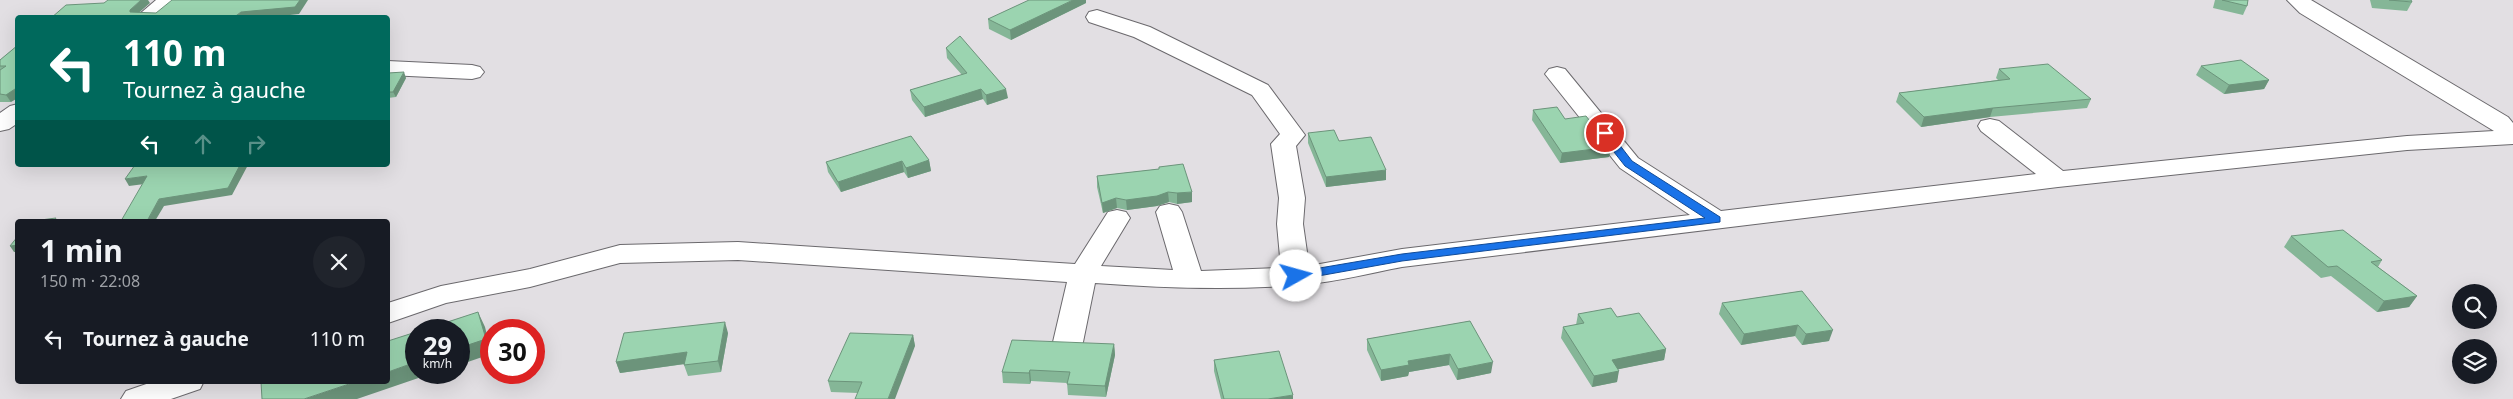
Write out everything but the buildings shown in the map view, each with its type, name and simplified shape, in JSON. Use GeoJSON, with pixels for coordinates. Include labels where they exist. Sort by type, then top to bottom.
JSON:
{"type":"FeatureCollection","features":[{"type":"Feature","properties":{"kind":"street"},"geometry":{"type":"LineString","coordinates":[[150,15],[170,0]]}},
{"type":"Feature","properties":{"kind":"street"},"geometry":{"type":"LineString","coordinates":[[2298,0],[2308,8],[2499,122],[2513,137]]}},
{"type":"Feature","properties":{"kind":"street"},"geometry":{"type":"LineString","coordinates":[[1097,17],[1142,32],[1260,90],[1293,135],[1283,144],[1292,198],[1290,224],[1296,276]]}},
{"type":"Feature","properties":{"kind":"street"},"geometry":{"type":"LineString","coordinates":[[390,68],[472,72]]}},
{"type":"Feature","properties":{"kind":"street"},"geometry":{"type":"LineString","coordinates":[[1557,74],[1628,163],[1716,220]]}},
{"type":"Feature","properties":{"kind":"street"},"geometry":{"type":"LineString","coordinates":[[0,124],[15,113]]}},
{"type":"Feature","properties":{"kind":"street"},"geometry":{"type":"LineString","coordinates":[[1990,126],[2058,179]]}},
{"type":"Feature","properties":{"kind":"street"},"geometry":{"type":"LineString","coordinates":[[390,312],[441,295],[530,278],[620,254],[738,251],[1190,280],[1296,276],[1402,258],[2058,179],[2407,143],[2513,137]]}},
{"type":"Feature","properties":{"kind":"street"},"geometry":{"type":"LineString","coordinates":[[1169,212],[1190,280]]}},
{"type":"Feature","properties":{"kind":"street"},"geometry":{"type":"LineString","coordinates":[[1068,342],[1083,273],[1117,218]]}},
{"type":"Feature","properties":{"kind":"street"},"geometry":{"type":"LineString","coordinates":[[137,399],[180,384]]}},
{"type":"Feature","properties":{"kind":"route"},"geometry":{"type":"LineString","coordinates":[[1296,276],[1402,258],[1716,220],[1628,163],[1605,133]]}}]}
